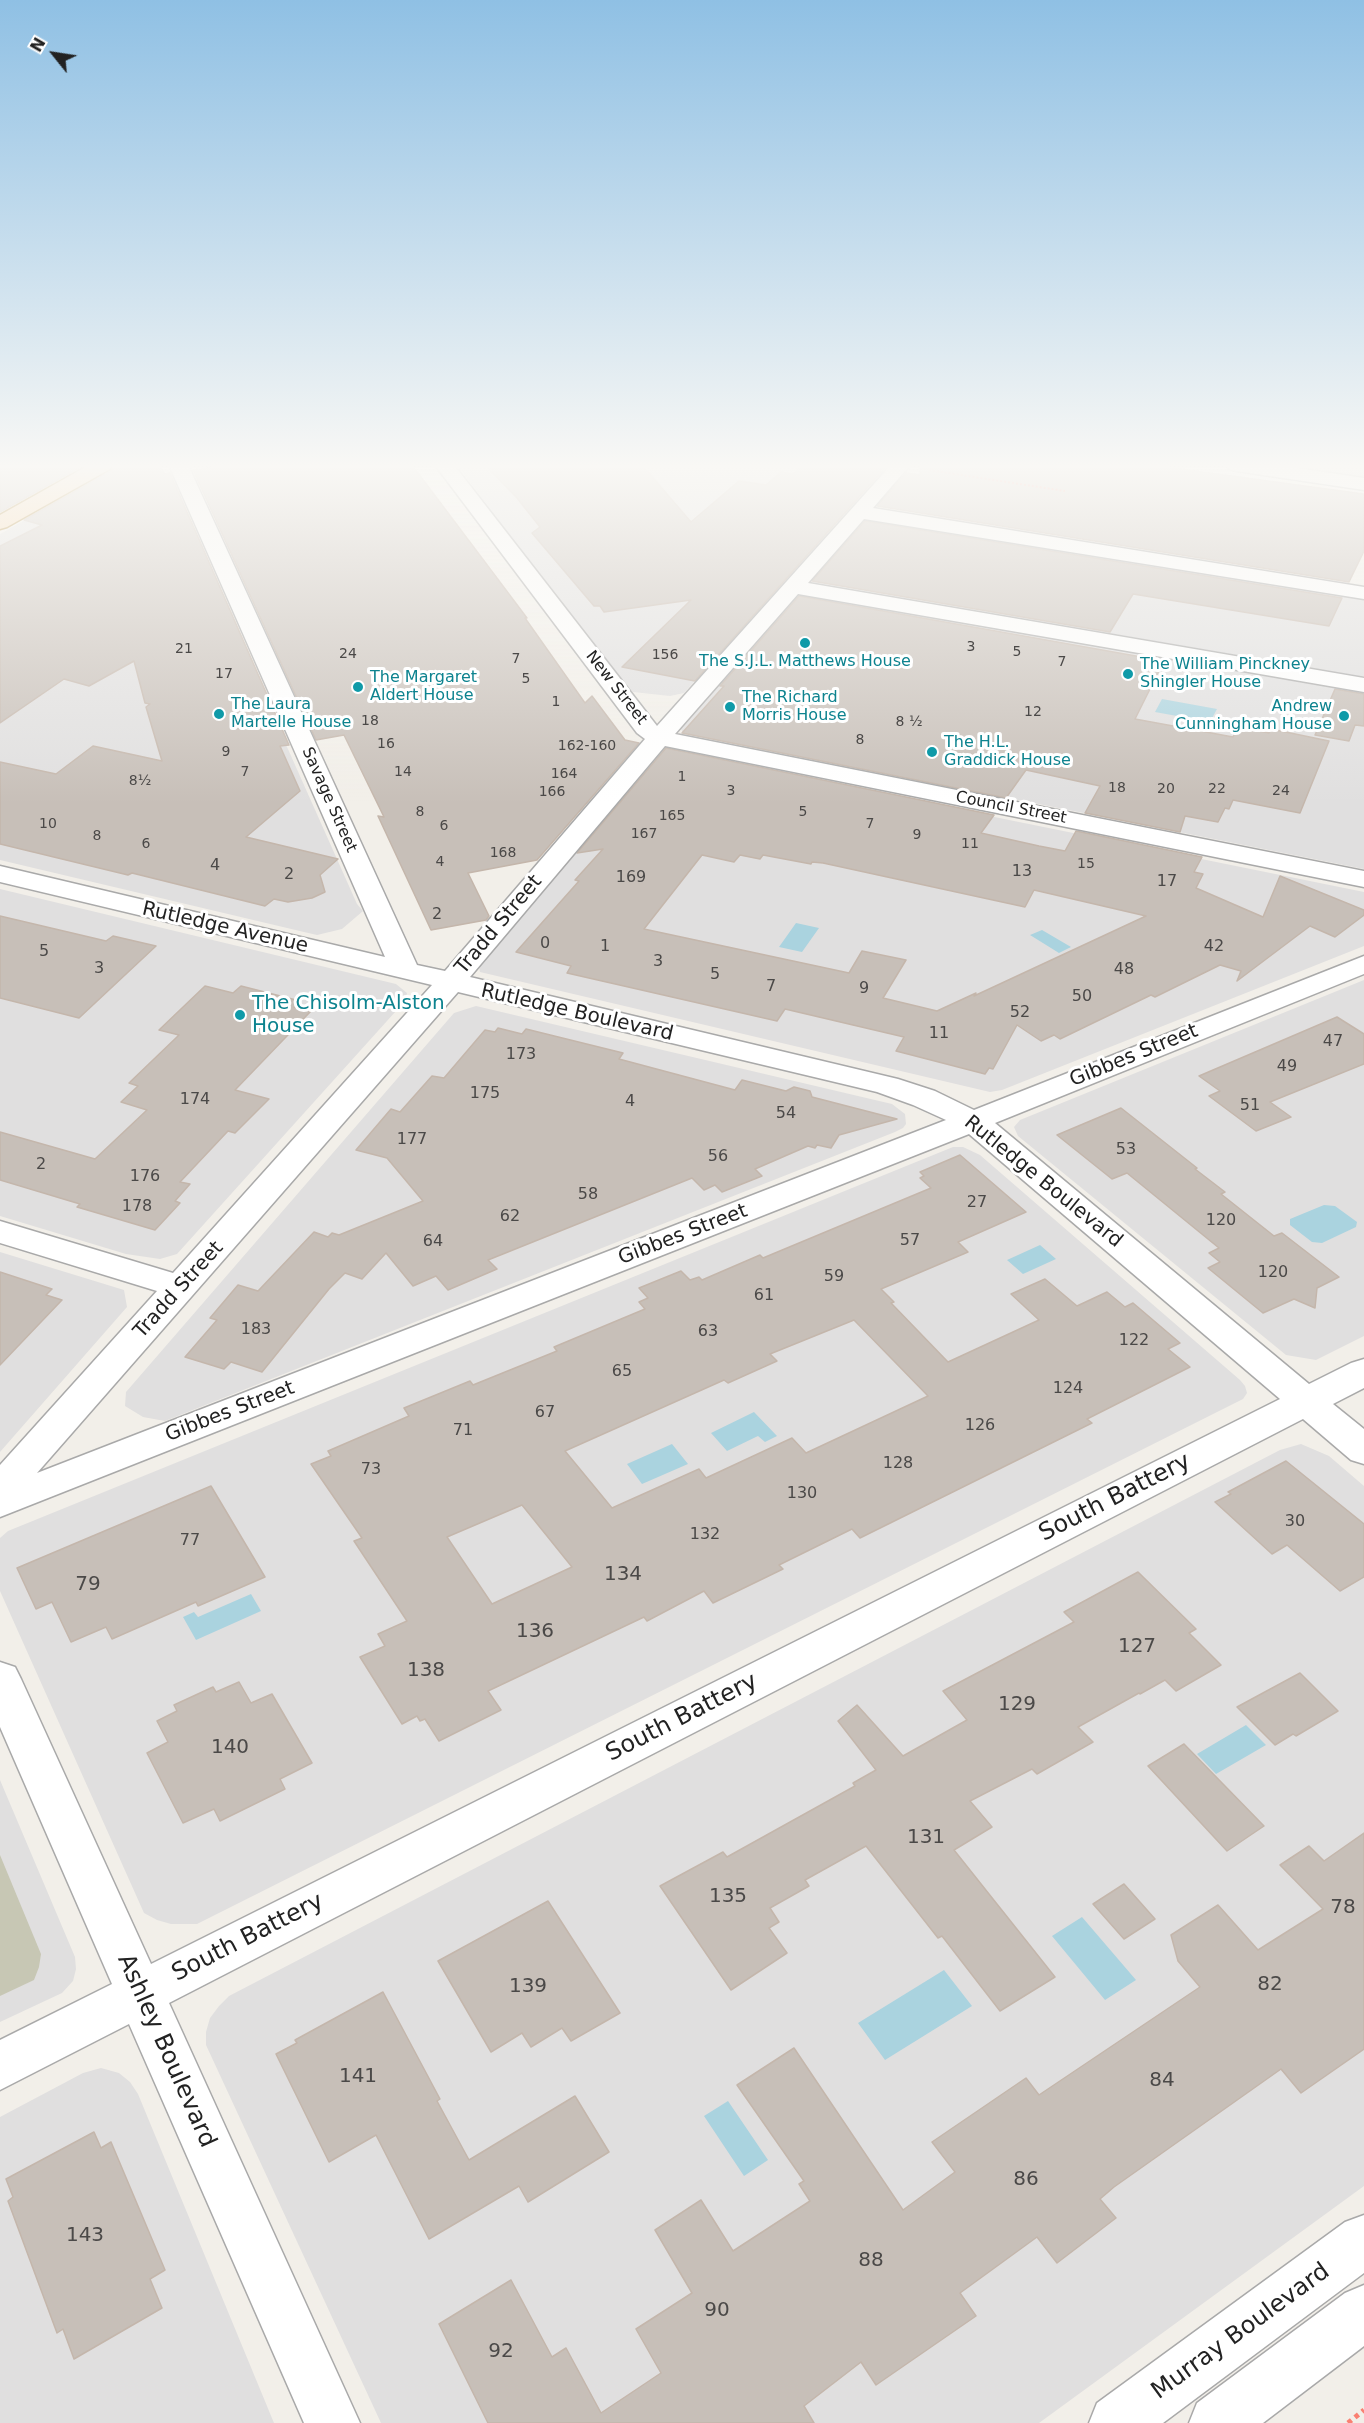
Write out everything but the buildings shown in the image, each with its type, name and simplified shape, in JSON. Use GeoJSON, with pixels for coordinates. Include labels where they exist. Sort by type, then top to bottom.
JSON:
{"type":"FeatureCollection","features":[{"type":"Feature","properties":{"kind":"street","name":"Savage Street"},"geometry":{"type":"LineString","coordinates":[[229,578],[406,972]]}},
{"type":"Feature","properties":{"kind":"street","name":"New Street"},"geometry":{"type":"LineString","coordinates":[[530,578],[645,728],[659,738]]}},
{"type":"Feature","properties":{"kind":"street","name":"Tradd Street"},"geometry":{"type":"LineString","coordinates":[[0,1490],[450,983],[659,738],[801,578]]}},
{"type":"Feature","properties":{"kind":"street"},"geometry":{"type":"LineString","coordinates":[[1271,578],[1364,593]]}},
{"type":"Feature","properties":{"kind":"street"},"geometry":{"type":"LineString","coordinates":[[793,587],[1364,685]]}},
{"type":"Feature","properties":{"kind":"street","name":"Council Street"},"geometry":{"type":"LineString","coordinates":[[659,738],[1364,879]]}},
{"type":"Feature","properties":{"kind":"street","name":"Rutledge Avenue"},"geometry":{"type":"LineString","coordinates":[[0,874],[450,983]]}},
{"type":"Feature","properties":{"kind":"street","name":"Gibbes Street"},"geometry":{"type":"LineString","coordinates":[[0,1503],[1364,964]]}},
{"type":"Feature","properties":{"kind":"street","name":"Rutledge Boulevard"},"geometry":{"type":"LineString","coordinates":[[450,983],[887,1085],[924,1098],[973,1120],[1364,1450]]}},
{"type":"Feature","properties":{"kind":"street"},"geometry":{"type":"LineString","coordinates":[[0,1232],[182,1287]]}},
{"type":"Feature","properties":{"kind":"street","name":"South Battery"},"geometry":{"type":"LineString","coordinates":[[0,2066],[1364,1372]]}},
{"type":"Feature","properties":{"kind":"street","name":"Ashley Boulevard"},"geometry":{"type":"LineString","coordinates":[[0,1679],[332,2423]]}},
{"type":"Feature","properties":{"kind":"street","name":"Murray Boulevard"},"geometry":{"type":"LineString","coordinates":[[1117,2423],[1364,2241]]}},
{"type":"Feature","properties":{"kind":"street"},"geometry":{"type":"LineString","coordinates":[[1217,2423],[1364,2312]]}},
{"type":"Feature","properties":{"kind":"path"},"geometry":{"type":"LineString","coordinates":[[1348,2423],[1364,2410]]}},
{"type":"Feature","properties":{"kind":"shaded area"},"geometry":{"type":"Polygon","coordinates":[[[0,578],[212,578],[357,904],[363,911],[342,929],[317,935],[0,860],[0,578]]]}},
{"type":"Feature","properties":{"kind":"shaded area"},"geometry":{"type":"Polygon","coordinates":[[[542,578],[788,578],[684,693],[670,696],[633,692],[618,680],[542,578]]]}},
{"type":"Feature","properties":{"kind":"shaded area"},"geometry":{"type":"Polygon","coordinates":[[[815,578],[1245,578],[1364,597],[1364,677],[812,582],[815,578]]]}},
{"type":"Feature","properties":{"kind":"shaded area"},"geometry":{"type":"Polygon","coordinates":[[[805,596],[1364,693],[1364,869],[683,733],[681,729],[796,597],[805,596]]]}},
{"type":"Feature","properties":{"kind":"shaded area"},"geometry":{"type":"Polygon","coordinates":[[[679,753],[1364,892],[1364,946],[1002,1090],[990,1092],[480,972],[478,964],[664,754],[679,753]]]}},
{"type":"Feature","properties":{"kind":"shaded area"},"geometry":{"type":"Polygon","coordinates":[[[0,889],[396,984],[407,993],[405,1001],[177,1254],[160,1259],[126,1254],[0,1216],[0,889]]]}},
{"type":"Feature","properties":{"kind":"shaded area"},"geometry":{"type":"Polygon","coordinates":[[[1364,980],[1364,1336],[1316,1360],[1286,1355],[1018,1136],[1014,1127],[1020,1120],[1364,980]]]}},
{"type":"Feature","properties":{"kind":"shaded area"},"geometry":{"type":"Polygon","coordinates":[[[476,1006],[892,1104],[905,1114],[906,1124],[895,1132],[165,1421],[143,1417],[125,1406],[126,1392],[454,1013],[476,1006]]]}},
{"type":"Feature","properties":{"kind":"shaded area"},"geometry":{"type":"Polygon","coordinates":[[[953,1147],[963,1147],[980,1155],[1240,1380],[1247,1393],[1243,1399],[197,1924],[171,1924],[144,1913],[0,1591],[0,1538],[8,1531],[953,1147]]]}},
{"type":"Feature","properties":{"kind":"shaded area"},"geometry":{"type":"Polygon","coordinates":[[[0,1252],[124,1290],[127,1307],[0,1452],[0,1252]]]}},
{"type":"Feature","properties":{"kind":"shaded area"},"geometry":{"type":"Polygon","coordinates":[[[1301,1444],[1329,1456],[1364,1486],[1364,2186],[1039,2423],[381,2423],[206,2045],[206,2032],[210,2018],[219,2006],[229,1996],[1280,1450],[1301,1444]]]}},
{"type":"Feature","properties":{"kind":"shaded area"},"geometry":{"type":"Polygon","coordinates":[[[0,1780],[75,1957],[76,1969],[73,1981],[62,1993],[0,2022],[0,1780]]]}},
{"type":"Feature","properties":{"kind":"shaded area"},"geometry":{"type":"Polygon","coordinates":[[[0,1855],[41,1954],[34,1980],[0,1996],[0,1855]]]}},
{"type":"Feature","properties":{"kind":"shaded area"},"geometry":{"type":"Polygon","coordinates":[[[101,2068],[119,2073],[130,2082],[138,2094],[274,2423],[0,2423],[0,2117],[83,2073],[101,2068]]]}},
{"type":"Feature","properties":{"kind":"water"},"geometry":{"type":"Polygon","coordinates":[[[1162,699],[1217,709],[1210,722],[1155,712],[1162,699]]]}},
{"type":"Feature","properties":{"kind":"water"},"geometry":{"type":"Polygon","coordinates":[[[796,923],[819,928],[802,952],[779,947],[796,923]]]}},
{"type":"Feature","properties":{"kind":"water"},"geometry":{"type":"Polygon","coordinates":[[[1042,930],[1071,947],[1059,953],[1030,935],[1042,930]]]}},
{"type":"Feature","properties":{"kind":"water"},"geometry":{"type":"Polygon","coordinates":[[[1324,1205],[1335,1206],[1357,1222],[1356,1227],[1322,1243],[1312,1242],[1290,1225],[1290,1219],[1324,1205]]]}},
{"type":"Feature","properties":{"kind":"water"},"geometry":{"type":"Polygon","coordinates":[[[1040,1245],[1056,1259],[1023,1274],[1007,1260],[1040,1245]]]}},
{"type":"Feature","properties":{"kind":"water"},"geometry":{"type":"Polygon","coordinates":[[[754,1412],[777,1436],[765,1442],[758,1436],[727,1451],[711,1433],[754,1412]]]}},
{"type":"Feature","properties":{"kind":"water"},"geometry":{"type":"Polygon","coordinates":[[[672,1444],[688,1464],[642,1484],[627,1464],[672,1444]]]}},
{"type":"Feature","properties":{"kind":"water"},"geometry":{"type":"Polygon","coordinates":[[[251,1594],[261,1611],[196,1640],[183,1617],[194,1612],[198,1617],[251,1594]]]}},
{"type":"Feature","properties":{"kind":"water"},"geometry":{"type":"Polygon","coordinates":[[[1246,1725],[1266,1745],[1216,1774],[1197,1754],[1246,1725]]]}},
{"type":"Feature","properties":{"kind":"water"},"geometry":{"type":"Polygon","coordinates":[[[1082,1917],[1136,1980],[1105,2000],[1052,1936],[1082,1917]]]}},
{"type":"Feature","properties":{"kind":"water"},"geometry":{"type":"Polygon","coordinates":[[[944,1970],[972,2006],[885,2060],[858,2023],[944,1970]]]}},
{"type":"Feature","properties":{"kind":"water"},"geometry":{"type":"Polygon","coordinates":[[[728,2101],[768,2160],[744,2176],[704,2116],[728,2101]]]}},
{"type":"Feature","properties":{"kind":"place","name":"The S.J.L. Matthews House"},"geometry":{"type":"Point","coordinates":[805,643]}},
{"type":"Feature","properties":{"kind":"place","name":"The William Pinckney Shingler House"},"geometry":{"type":"Point","coordinates":[1128,674]}},
{"type":"Feature","properties":{"kind":"place","name":"The Margaret Aldert House"},"geometry":{"type":"Point","coordinates":[358,687]}},
{"type":"Feature","properties":{"kind":"place","name":"The Richard Morris House"},"geometry":{"type":"Point","coordinates":[730,707]}},
{"type":"Feature","properties":{"kind":"place","name":"The Laura Martelle House"},"geometry":{"type":"Point","coordinates":[219,714]}},
{"type":"Feature","properties":{"kind":"place","name":"Andrew Cunningham House"},"geometry":{"type":"Point","coordinates":[1344,716]}},
{"type":"Feature","properties":{"kind":"place","name":"The H.L. Graddick House"},"geometry":{"type":"Point","coordinates":[932,752]}},
{"type":"Feature","properties":{"kind":"place","name":"The Chisolm-Alston House"},"geometry":{"type":"Point","coordinates":[240,1015]}}]}
